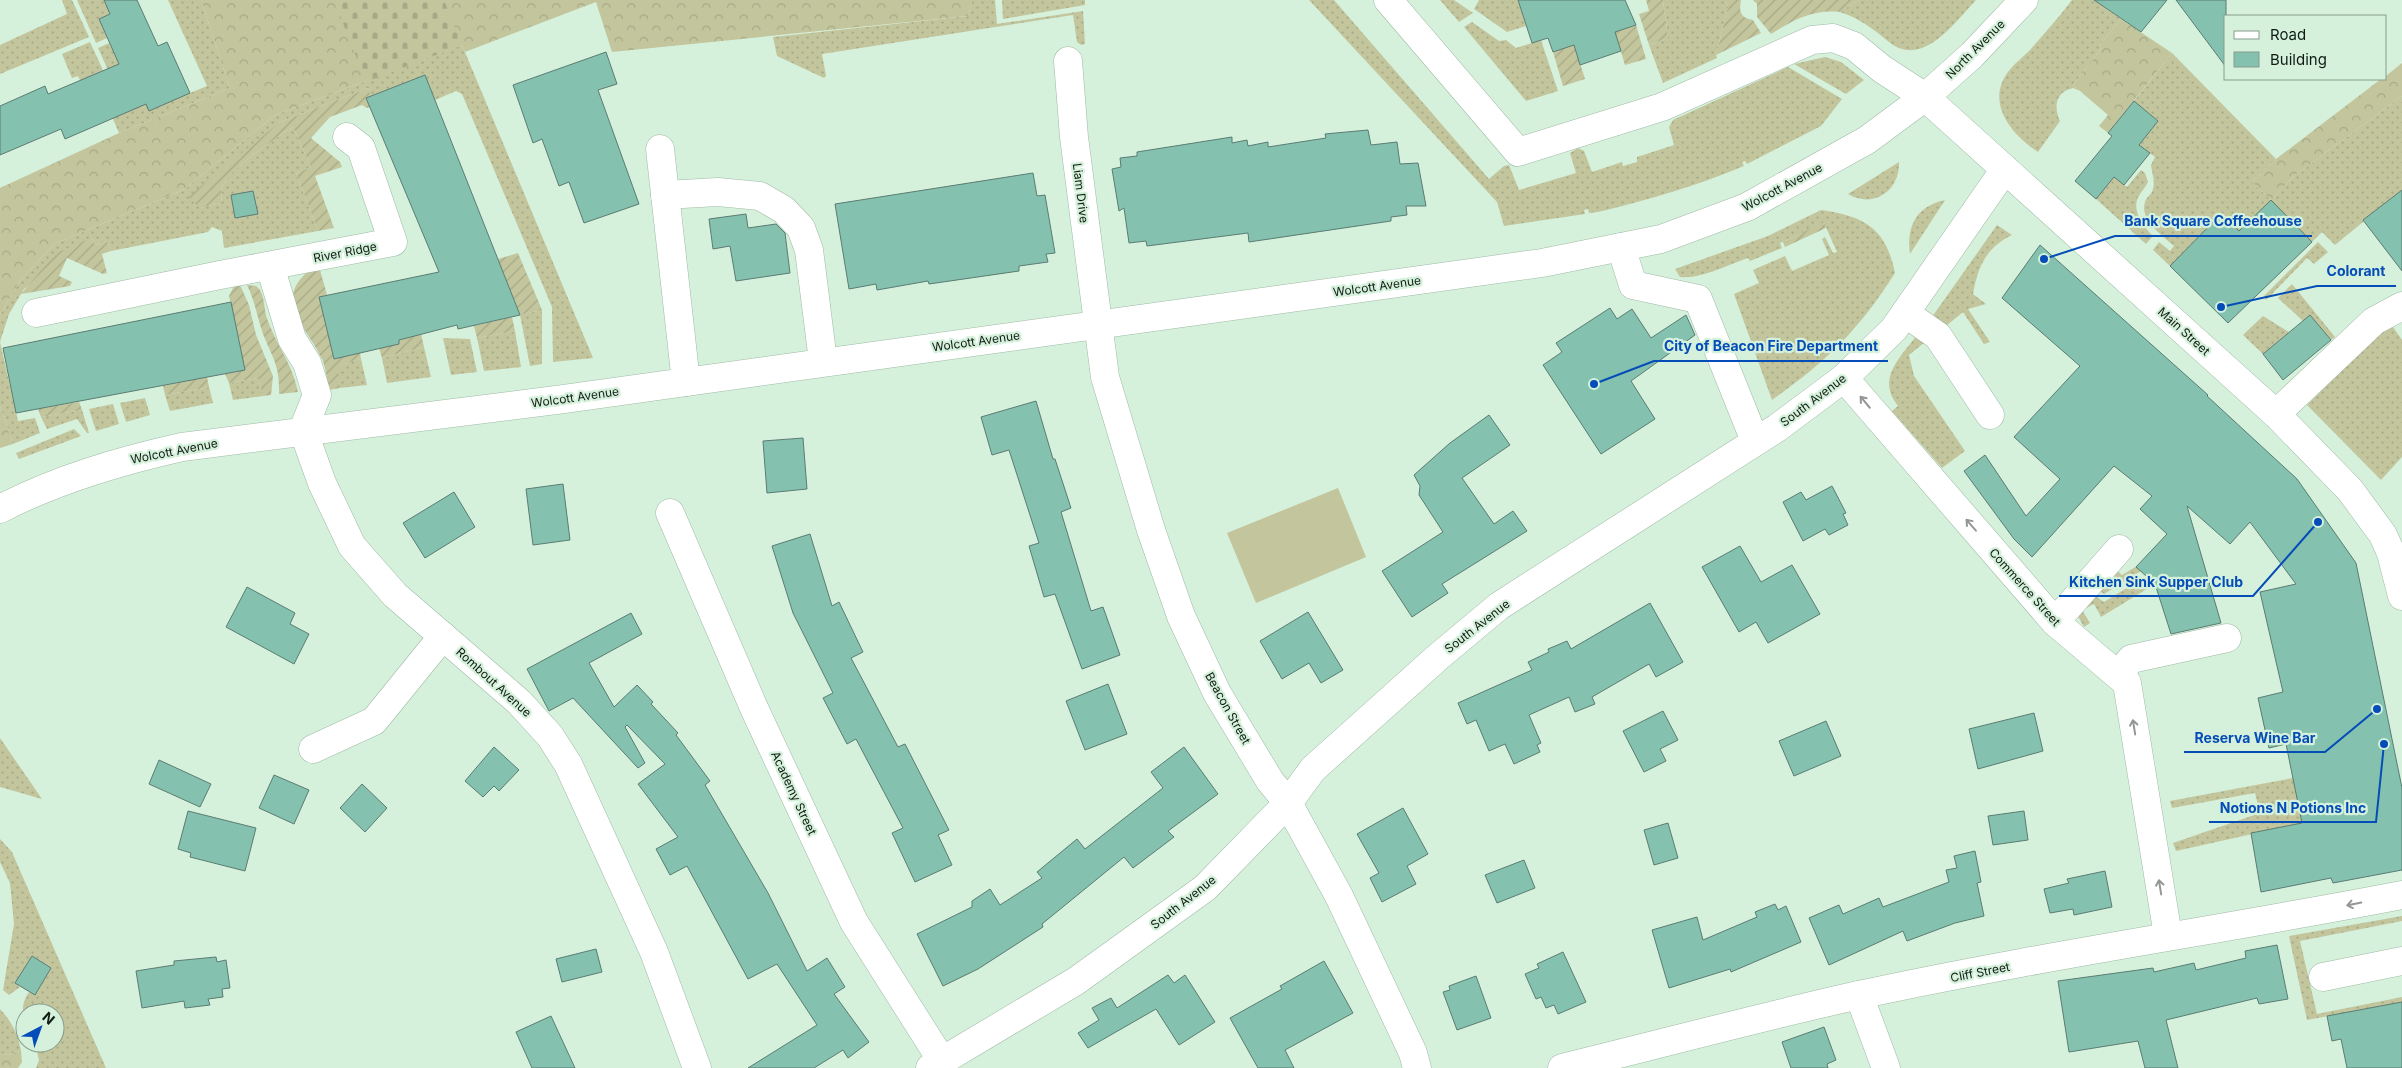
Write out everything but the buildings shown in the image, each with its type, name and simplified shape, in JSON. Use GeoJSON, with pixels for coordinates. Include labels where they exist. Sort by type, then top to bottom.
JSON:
{"type":"FeatureCollection","features":[{"type":"Feature","properties":{"kind":"street","name":"Main Street"},"geometry":{"type":"LineString","coordinates":[[1388,0],[1518,152],[1662,107],[1812,40],[1833,38],[1854,46],[1882,69],[1925,97],[2276,414],[2350,490],[2396,550],[2402,596]]}},
{"type":"Feature","properties":{"kind":"street","name":"North Avenue"},"geometry":{"type":"LineString","coordinates":[[1925,97],[1972,55],[2024,0]]}},
{"type":"Feature","properties":{"kind":"street","name":"Liam Drive"},"geometry":{"type":"LineString","coordinates":[[1068,61],[1074,137],[1098,324]]}},
{"type":"Feature","properties":{"kind":"street","name":"Wolcott Avenue"},"geometry":{"type":"LineString","coordinates":[[0,509],[69,479],[127,460],[182,447],[686,382],[822,361],[1542,263],[1661,239],[1747,207],[1867,140],[1925,97]]}},
{"type":"Feature","properties":{"kind":"street","name":"River Ridge"},"geometry":{"type":"LineString","coordinates":[[36,313],[393,242],[361,148],[347,137]]}},
{"type":"Feature","properties":{"kind":"street"},"geometry":{"type":"LineString","coordinates":[[660,149],[686,382]]}},
{"type":"Feature","properties":{"kind":"street","name":"South Avenue"},"geometry":{"type":"LineString","coordinates":[[936,1065],[1076,981],[1205,888],[1288,803],[1313,769],[1438,657],[1499,606],[1777,428],[1844,378],[1894,329],[2005,169]]}},
{"type":"Feature","properties":{"kind":"street"},"geometry":{"type":"LineString","coordinates":[[665,196],[718,192],[760,196],[784,210],[801,228],[809,250],[822,361]]}},
{"type":"Feature","properties":{"kind":"street"},"geometry":{"type":"LineString","coordinates":[[1621,247],[1633,285],[1698,299],[1755,441]]}},
{"type":"Feature","properties":{"kind":"street"},"geometry":{"type":"LineString","coordinates":[[270,266],[292,339],[307,363],[316,395],[303,430]]}},
{"type":"Feature","properties":{"kind":"street"},"geometry":{"type":"LineString","coordinates":[[2276,414],[2374,321],[2402,306]]}},
{"type":"Feature","properties":{"kind":"street"},"geometry":{"type":"LineString","coordinates":[[1905,313],[1938,336],[1990,414]]}},
{"type":"Feature","properties":{"kind":"street","name":"Beacon Street"},"geometry":{"type":"LineString","coordinates":[[1098,324],[1105,377],[1151,530],[1181,616],[1217,693],[1270,781],[1288,803],[1340,896],[1413,1054],[1417,1068]]}},
{"type":"Feature","properties":{"kind":"street","name":"Commerce Street"},"geometry":{"type":"LineString","coordinates":[[1844,378],[2055,622],[2127,683],[2168,936]]}},
{"type":"Feature","properties":{"kind":"street","name":"Rombout Avenue"},"geometry":{"type":"LineString","coordinates":[[303,430],[322,482],[352,546],[395,595],[519,702],[550,736],[568,764],[654,952],[697,1068]]}},
{"type":"Feature","properties":{"kind":"street","name":"Academy Street"},"geometry":{"type":"LineString","coordinates":[[670,513],[754,708],[854,922],[936,1065]]}},
{"type":"Feature","properties":{"kind":"street"},"geometry":{"type":"LineString","coordinates":[[2055,622],[2119,549]]}},
{"type":"Feature","properties":{"kind":"street"},"geometry":{"type":"LineString","coordinates":[[313,749],[374,722],[443,636]]}},
{"type":"Feature","properties":{"kind":"street"},"geometry":{"type":"LineString","coordinates":[[2118,675],[2131,659],[2227,638]]}},
{"type":"Feature","properties":{"kind":"street","name":"Cliff Street"},"geometry":{"type":"LineString","coordinates":[[1562,1068],[1860,995],[2168,936],[2284,917],[2402,894]]}},
{"type":"Feature","properties":{"kind":"street"},"geometry":{"type":"LineString","coordinates":[[2323,977],[2402,961]]}},
{"type":"Feature","properties":{"kind":"street"},"geometry":{"type":"LineString","coordinates":[[1860,995],[1886,1068]]}},
{"type":"Feature","properties":{"kind":"green space"},"geometry":{"type":"Polygon","coordinates":[[[62,0],[72,0],[89,37],[0,74],[0,45],[67,14],[62,0]]]}},
{"type":"Feature","properties":{"kind":"green space"},"geometry":{"type":"Polygon","coordinates":[[[77,0],[104,0],[110,14],[99,19],[107,38],[96,43],[77,0]]]}},
{"type":"Feature","properties":{"kind":"green space"},"geometry":{"type":"Polygon","coordinates":[[[168,0],[201,0],[230,88],[119,133],[94,75],[81,82],[78,76],[72,78],[62,54],[90,42],[115,96],[190,93],[207,86],[168,0]]]}},
{"type":"Feature","properties":{"kind":"green space"},"geometry":{"type":"Polygon","coordinates":[[[201,0],[972,0],[968,16],[612,52],[596,2],[465,52],[462,45],[275,115],[185,189],[54,244],[19,282],[0,315],[0,188],[119,133],[230,88],[201,0]]]}},
{"type":"Feature","properties":{"kind":"green space"},"geometry":{"type":"Polygon","coordinates":[[[334,0],[444,0],[462,45],[366,82],[334,0]]]}},
{"type":"Feature","properties":{"kind":"green space"},"geometry":{"type":"Polygon","coordinates":[[[972,0],[995,0],[997,24],[1083,11],[1085,44],[1081,45],[1077,42],[1073,15],[822,54],[826,76],[824,78],[777,56],[773,37],[968,16],[972,0]]]}},
{"type":"Feature","properties":{"kind":"green space"},"geometry":{"type":"Polygon","coordinates":[[[1002,0],[1085,0],[1085,5],[1003,19],[1002,0]]]}},
{"type":"Feature","properties":{"kind":"green space"},"geometry":{"type":"Polygon","coordinates":[[[1309,0],[1334,0],[1489,179],[1504,166],[1509,165],[1519,190],[1576,173],[1570,153],[1578,148],[1584,151],[1592,172],[1622,162],[1623,166],[1637,162],[1637,157],[1674,145],[1669,127],[1673,120],[1788,67],[1842,99],[1821,126],[1747,164],[1745,161],[1742,162],[1744,166],[1708,180],[1635,203],[1598,212],[1589,213],[1588,209],[1584,210],[1585,214],[1504,226],[1497,202],[1309,0]]]}},
{"type":"Feature","properties":{"kind":"green space"},"geometry":{"type":"Polygon","coordinates":[[[1440,0],[1454,0],[1473,13],[1459,22],[1440,0]]]}},
{"type":"Feature","properties":{"kind":"green space"},"geometry":{"type":"Polygon","coordinates":[[[1479,0],[1518,0],[1526,26],[1507,32],[1474,9],[1479,0]]]}},
{"type":"Feature","properties":{"kind":"green space"},"geometry":{"type":"Polygon","coordinates":[[[1646,0],[1663,0],[1668,38],[1649,45],[1639,14],[1649,11],[1646,0]]]}},
{"type":"Feature","properties":{"kind":"green space"},"geometry":{"type":"Polygon","coordinates":[[[1663,0],[1725,0],[1728,7],[1716,55],[1717,58],[1663,83],[1649,45],[1668,38],[1663,0]]]}},
{"type":"Feature","properties":{"kind":"green space"},"geometry":{"type":"Polygon","coordinates":[[[1725,0],[1741,0],[1741,13],[1745,18],[1753,20],[1761,33],[1716,55],[1728,7],[1725,0]]]}},
{"type":"Feature","properties":{"kind":"green space"},"geometry":{"type":"Polygon","coordinates":[[[1753,0],[1858,0],[1840,12],[1812,14],[1787,24],[1771,34],[1757,17],[1757,4],[1753,0]]]}},
{"type":"Feature","properties":{"kind":"green space"},"geometry":{"type":"Polygon","coordinates":[[[1858,0],[1976,0],[1937,39],[1926,46],[1914,50],[1902,49],[1889,42],[1861,21],[1840,12],[1858,0]]]}},
{"type":"Feature","properties":{"kind":"green space"},"geometry":{"type":"Polygon","coordinates":[[[2072,0],[2106,0],[2102,6],[2121,19],[2099,46],[2101,49],[2073,85],[2080,91],[2073,88],[2060,96],[2057,110],[2060,121],[2038,152],[2019,137],[2011,127],[2005,117],[1999,95],[2002,84],[2010,69],[2030,50],[2072,0]]]}},
{"type":"Feature","properties":{"kind":"green space"},"geometry":{"type":"Polygon","coordinates":[[[2121,19],[2172,53],[2108,133],[2099,126],[2108,115],[2073,85],[2101,49],[2099,46],[2121,19]]]}},
{"type":"Feature","properties":{"kind":"green space"},"geometry":{"type":"Polygon","coordinates":[[[1472,22],[1499,41],[1506,40],[1516,48],[1541,40],[1558,91],[1526,101],[1464,27],[1472,22]]]}},
{"type":"Feature","properties":{"kind":"green space"},"geometry":{"type":"Polygon","coordinates":[[[1636,25],[1646,59],[1625,65],[1615,32],[1636,25]]]}},
{"type":"Feature","properties":{"kind":"green space"},"geometry":{"type":"Polygon","coordinates":[[[109,43],[119,63],[127,61],[117,90],[98,48],[109,43]]]}},
{"type":"Feature","properties":{"kind":"green space"},"geometry":{"type":"Polygon","coordinates":[[[462,45],[593,358],[553,362],[552,307],[462,94],[456,91],[435,100],[425,75],[371,96],[368,88],[280,122],[200,208],[221,203],[221,191],[232,174],[252,156],[293,127],[311,167],[296,173],[318,231],[224,248],[222,231],[212,227],[208,232],[111,251],[107,241],[95,245],[92,238],[24,289],[9,314],[0,342],[0,315],[19,282],[54,244],[185,189],[275,115],[462,45]],[[253,191],[231,196],[235,218],[258,213],[253,191]]]}},
{"type":"Feature","properties":{"kind":"green space"},"geometry":{"type":"Polygon","coordinates":[[[1574,45],[1585,79],[1563,86],[1553,52],[1574,45]]]}},
{"type":"Feature","properties":{"kind":"green space"},"geometry":{"type":"Polygon","coordinates":[[[2172,53],[2276,159],[2252,182],[2271,200],[2293,177],[2402,96],[2402,190],[2335,245],[2322,232],[2312,242],[2271,201],[2239,231],[2220,215],[2170,266],[2153,250],[2159,242],[2170,251],[2174,246],[2153,227],[2145,215],[2144,209],[2153,188],[2154,181],[2151,165],[2155,157],[2139,145],[2158,121],[2134,101],[2172,53]]]}},
{"type":"Feature","properties":{"kind":"green space"},"geometry":{"type":"Polygon","coordinates":[[[1825,57],[1841,62],[1864,80],[1846,94],[1794,64],[1825,57]]]}},
{"type":"Feature","properties":{"kind":"green space"},"geometry":{"type":"Polygon","coordinates":[[[2402,63],[2402,96],[2293,177],[2271,200],[2252,182],[2276,159],[2380,80],[2387,80],[2387,75],[2402,63]]]}},
{"type":"Feature","properties":{"kind":"green space"},"geometry":{"type":"Polygon","coordinates":[[[368,88],[371,96],[366,98],[370,107],[367,108],[362,105],[330,117],[311,138],[340,162],[342,167],[315,176],[334,228],[318,231],[296,173],[311,167],[293,127],[252,156],[232,174],[221,191],[221,203],[200,208],[188,197],[280,122],[368,88]]]}},
{"type":"Feature","properties":{"kind":"green space"},"geometry":{"type":"Polygon","coordinates":[[[1899,162],[1895,181],[1890,189],[1883,194],[1867,199],[1857,198],[1848,194],[1899,162]]]}},
{"type":"Feature","properties":{"kind":"green space"},"geometry":{"type":"Polygon","coordinates":[[[2141,170],[2145,173],[2148,182],[2139,195],[2136,205],[2143,225],[2153,236],[2146,244],[2096,199],[2114,177],[2127,187],[2141,170]]]}},
{"type":"Feature","properties":{"kind":"green space"},"geometry":{"type":"Polygon","coordinates":[[[1945,200],[1910,254],[1910,235],[1915,219],[1927,207],[1945,200]]]}},
{"type":"Feature","properties":{"kind":"green space"},"geometry":{"type":"Polygon","coordinates":[[[1821,210],[1849,216],[1871,227],[1886,245],[1895,273],[1868,312],[1840,344],[1792,386],[1772,400],[1734,294],[1759,283],[1753,270],[1785,256],[1792,271],[1829,255],[1822,239],[1825,237],[1833,253],[1837,252],[1824,223],[1780,243],[1782,248],[1750,261],[1748,258],[1706,274],[1688,277],[1680,277],[1675,269],[1768,236],[1821,210]]]}},
{"type":"Feature","properties":{"kind":"green space"},"geometry":{"type":"Polygon","coordinates":[[[1824,222],[1826,228],[1785,247],[1783,242],[1824,222]]]}},
{"type":"Feature","properties":{"kind":"green space"},"geometry":{"type":"Polygon","coordinates":[[[1997,225],[2012,235],[2003,240],[1990,252],[1981,266],[1973,294],[1986,304],[1968,309],[1990,342],[1984,344],[1963,312],[1946,326],[1932,317],[1997,225]]]}},
{"type":"Feature","properties":{"kind":"green space"},"geometry":{"type":"Polygon","coordinates":[[[92,238],[95,245],[107,241],[111,251],[102,254],[107,273],[103,274],[67,258],[59,276],[72,282],[70,286],[21,294],[56,253],[92,238]]]}},
{"type":"Feature","properties":{"kind":"green space"},"geometry":{"type":"Polygon","coordinates":[[[2318,242],[2328,252],[2314,264],[2307,258],[2266,300],[2264,296],[2318,242]]]}},
{"type":"Feature","properties":{"kind":"green space"},"geometry":{"type":"Polygon","coordinates":[[[518,253],[542,310],[520,315],[498,259],[518,253]]]}},
{"type":"Feature","properties":{"kind":"green space"},"geometry":{"type":"Polygon","coordinates":[[[310,270],[320,270],[327,295],[319,297],[334,359],[360,353],[361,359],[343,364],[338,370],[340,388],[329,390],[322,359],[302,326],[293,303],[294,292],[299,281],[310,270]]]}},
{"type":"Feature","properties":{"kind":"green space"},"geometry":{"type":"Polygon","coordinates":[[[2292,284],[2335,337],[2331,340],[2310,315],[2303,321],[2278,298],[2292,284]]]}},
{"type":"Feature","properties":{"kind":"green space"},"geometry":{"type":"Polygon","coordinates":[[[240,285],[249,305],[256,335],[273,376],[271,395],[263,396],[258,378],[229,383],[225,374],[245,370],[229,296],[234,286],[240,285]]]}},
{"type":"Feature","properties":{"kind":"green space"},"geometry":{"type":"Polygon","coordinates":[[[247,285],[256,286],[263,297],[266,317],[289,364],[298,392],[279,394],[277,369],[247,285]]]}},
{"type":"Feature","properties":{"kind":"green space"},"geometry":{"type":"Polygon","coordinates":[[[542,310],[542,364],[530,366],[520,315],[542,310]]]}},
{"type":"Feature","properties":{"kind":"green space"},"geometry":{"type":"Polygon","coordinates":[[[2263,316],[2289,332],[2263,354],[2243,335],[2263,316]]]}},
{"type":"Feature","properties":{"kind":"green space"},"geometry":{"type":"Polygon","coordinates":[[[512,317],[515,331],[477,338],[474,326],[512,317]]]}},
{"type":"Feature","properties":{"kind":"green space"},"geometry":{"type":"Polygon","coordinates":[[[2393,327],[2402,340],[2402,457],[2381,480],[2307,405],[2378,335],[2393,327]]]}},
{"type":"Feature","properties":{"kind":"green space"},"geometry":{"type":"Polygon","coordinates":[[[515,331],[521,367],[484,371],[477,338],[515,331]]]}},
{"type":"Feature","properties":{"kind":"green space"},"geometry":{"type":"Polygon","coordinates":[[[421,334],[424,347],[382,358],[379,348],[399,344],[399,340],[421,334]]]}},
{"type":"Feature","properties":{"kind":"green space"},"geometry":{"type":"Polygon","coordinates":[[[1917,335],[1925,342],[1909,355],[1914,376],[1965,451],[1942,468],[1892,411],[1898,406],[1889,386],[1890,377],[1898,360],[1917,335]]]}},
{"type":"Feature","properties":{"kind":"green space"},"geometry":{"type":"Polygon","coordinates":[[[443,338],[470,339],[477,372],[451,375],[443,338]]]}},
{"type":"Feature","properties":{"kind":"green space"},"geometry":{"type":"Polygon","coordinates":[[[0,342],[18,421],[35,418],[40,433],[13,444],[0,406],[0,342]]]}},
{"type":"Feature","properties":{"kind":"green space"},"geometry":{"type":"Polygon","coordinates":[[[424,347],[431,377],[387,383],[382,358],[424,347]]]}},
{"type":"Feature","properties":{"kind":"green space"},"geometry":{"type":"Polygon","coordinates":[[[361,359],[367,385],[340,388],[337,370],[342,364],[361,359]]]}},
{"type":"Feature","properties":{"kind":"green space"},"geometry":{"type":"Polygon","coordinates":[[[207,377],[209,387],[165,395],[163,386],[207,377]]]}},
{"type":"Feature","properties":{"kind":"green space"},"geometry":{"type":"Polygon","coordinates":[[[258,378],[263,396],[233,400],[229,383],[258,378]]]}},
{"type":"Feature","properties":{"kind":"green space"},"geometry":{"type":"Polygon","coordinates":[[[209,387],[213,403],[170,411],[165,395],[209,387]]]}},
{"type":"Feature","properties":{"kind":"green space"},"geometry":{"type":"Polygon","coordinates":[[[145,398],[150,415],[126,422],[120,403],[145,398]]]}},
{"type":"Feature","properties":{"kind":"green space"},"geometry":{"type":"Polygon","coordinates":[[[79,402],[82,410],[41,417],[38,409],[79,402]]]}},
{"type":"Feature","properties":{"kind":"green space"},"geometry":{"type":"Polygon","coordinates":[[[113,404],[119,424],[96,431],[89,409],[113,404]]]}},
{"type":"Feature","properties":{"kind":"green space"},"geometry":{"type":"Polygon","coordinates":[[[0,406],[13,444],[0,448],[0,406]]]}},
{"type":"Feature","properties":{"kind":"green space"},"geometry":{"type":"Polygon","coordinates":[[[82,410],[89,433],[87,433],[77,419],[47,429],[41,417],[82,410]]]}},
{"type":"Feature","properties":{"kind":"green space"},"geometry":{"type":"Polygon","coordinates":[[[74,429],[81,436],[19,459],[16,453],[74,429]]]}},
{"type":"Feature","properties":{"kind":"green space"},"geometry":{"type":"Polygon","coordinates":[[[1338,488],[1366,557],[1256,603],[1227,533],[1338,488]]]}},
{"type":"Feature","properties":{"kind":"green space"},"geometry":{"type":"Polygon","coordinates":[[[2137,566],[2141,571],[2104,594],[2096,588],[2114,568],[2122,575],[2137,566]]]}},
{"type":"Feature","properties":{"kind":"green space"},"geometry":{"type":"Polygon","coordinates":[[[2150,579],[2155,584],[2101,617],[2094,604],[2082,610],[2090,623],[2084,627],[2075,611],[2091,593],[2104,602],[2138,581],[2144,585],[2150,579]]]}},
{"type":"Feature","properties":{"kind":"green space"},"geometry":{"type":"Polygon","coordinates":[[[0,738],[42,799],[0,787],[0,738]]]}},
{"type":"Feature","properties":{"kind":"green space"},"geometry":{"type":"Polygon","coordinates":[[[2293,778],[2300,811],[2343,834],[2297,824],[2176,851],[2173,843],[2260,813],[2255,793],[2172,808],[2170,801],[2293,778]]]}},
{"type":"Feature","properties":{"kind":"green space"},"geometry":{"type":"Polygon","coordinates":[[[0,839],[12,852],[106,1068],[36,1068],[39,1060],[37,1053],[65,1053],[65,1003],[24,1003],[29,992],[35,995],[51,968],[32,956],[15,983],[20,987],[9,995],[3,990],[14,924],[10,883],[0,862],[0,839]]]}},
{"type":"Feature","properties":{"kind":"green space"},"geometry":{"type":"Polygon","coordinates":[[[2402,916],[2402,921],[2300,941],[2317,1014],[2402,997],[2402,1002],[2307,1020],[2289,936],[2402,916]]]}},
{"type":"Feature","properties":{"kind":"green space"},"geometry":{"type":"Polygon","coordinates":[[[0,1009],[15,1031],[15,1053],[6,1055],[0,1053],[0,1009]]]}},
{"type":"Feature","properties":{"kind":"green space"},"geometry":{"type":"Polygon","coordinates":[[[0,1053],[6,1055],[21,1053],[22,1062],[18,1068],[0,1068],[0,1053]]]}},
{"type":"Feature","properties":{"kind":"place","name":"Bank Square Coffeehouse"},"geometry":{"type":"Point","coordinates":[2044,259]}},
{"type":"Feature","properties":{"kind":"place","name":"Colorant"},"geometry":{"type":"Point","coordinates":[2221,307]}},
{"type":"Feature","properties":{"kind":"place","name":"City of Beacon Fire Department"},"geometry":{"type":"Point","coordinates":[1594,384]}},
{"type":"Feature","properties":{"kind":"place","name":"Kitchen Sink Supper Club"},"geometry":{"type":"Point","coordinates":[2318,522]}},
{"type":"Feature","properties":{"kind":"place","name":"Reserva Wine Bar"},"geometry":{"type":"Point","coordinates":[2377,709]}},
{"type":"Feature","properties":{"kind":"place","name":"Notions N Potions Inc"},"geometry":{"type":"Point","coordinates":[2384,744]}}]}
